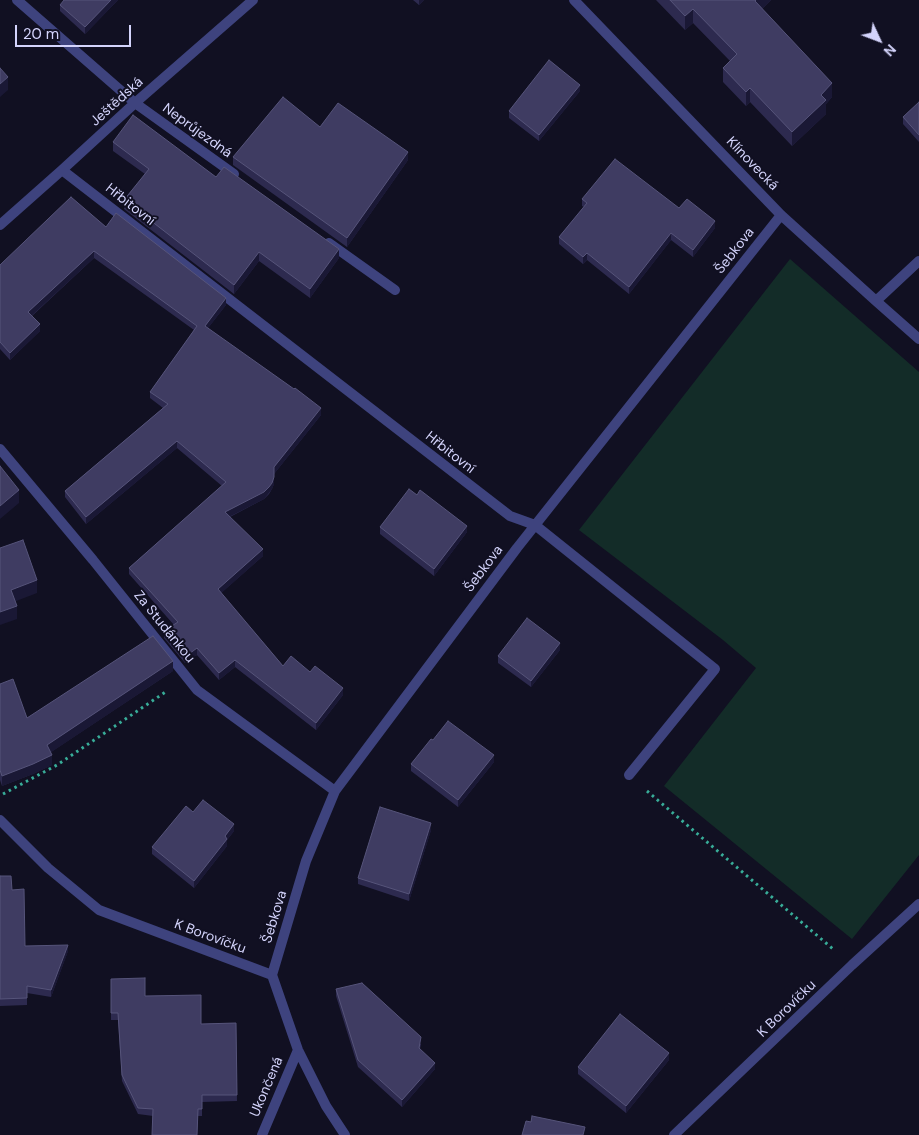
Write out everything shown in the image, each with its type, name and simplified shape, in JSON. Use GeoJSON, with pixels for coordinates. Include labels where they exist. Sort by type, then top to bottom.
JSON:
{"type":"FeatureCollection","features":[{"type":"Feature","properties":{"kind":"street","name":"Neprůjezdná"},"geometry":{"type":"LineString","coordinates":[[17,0],[135,103],[245,182]]}},
{"type":"Feature","properties":{"kind":"street","name":"Ještědská"},"geometry":{"type":"LineString","coordinates":[[0,225],[253,0]]}},
{"type":"Feature","properties":{"kind":"street","name":"Klínovecká"},"geometry":{"type":"LineString","coordinates":[[574,0],[781,214],[919,339]]}},
{"type":"Feature","properties":{"kind":"street","name":"Hřbitovní"},"geometry":{"type":"LineString","coordinates":[[62,170],[510,516],[535,525],[715,669],[628,775]]}},
{"type":"Feature","properties":{"kind":"street","name":"Šebkova"},"geometry":{"type":"LineString","coordinates":[[272,975],[306,862],[335,790],[535,525],[781,214]]}},
{"type":"Feature","properties":{"kind":"street"},"geometry":{"type":"LineString","coordinates":[[324,239],[394,290]]}},
{"type":"Feature","properties":{"kind":"street"},"geometry":{"type":"LineString","coordinates":[[876,301],[919,262]]}},
{"type":"Feature","properties":{"kind":"street","name":"Za Studánkou"},"geometry":{"type":"LineString","coordinates":[[0,449],[93,560],[197,690],[335,790]]}},
{"type":"Feature","properties":{"kind":"street","name":"K Borovíčku"},"geometry":{"type":"LineString","coordinates":[[0,820],[48,868],[99,910],[272,975]]}},
{"type":"Feature","properties":{"kind":"street","name":"K Borovíčku"},"geometry":{"type":"LineString","coordinates":[[674,1135],[919,904]]}},
{"type":"Feature","properties":{"kind":"street"},"geometry":{"type":"LineString","coordinates":[[272,975],[298,1050],[326,1106],[345,1135]]}},
{"type":"Feature","properties":{"kind":"street","name":"Ukončená"},"geometry":{"type":"LineString","coordinates":[[262,1135],[298,1050]]}},
{"type":"Feature","properties":{"kind":"path"},"geometry":{"type":"LineString","coordinates":[[0,796],[57,765],[187,677]]}},
{"type":"Feature","properties":{"kind":"path"},"geometry":{"type":"LineString","coordinates":[[628,775],[852,966]]}},
{"type":"Feature","properties":{"kind":"green space"},"geometry":{"type":"Polygon","coordinates":[[[790,259],[919,372],[919,855],[852,939],[664,786],[756,668],[723,640],[579,530],[790,259]]]}},
{"type":"Feature","properties":{"kind":"building"},"geometry":{"type":"Polygon","coordinates":[[[64,0],[111,0],[85,27],[60,5],[64,0]]]}},
{"type":"Feature","properties":{"kind":"building"},"geometry":{"type":"Polygon","coordinates":[[[670,0],[756,0],[832,83],[821,95],[826,100],[792,132],[750,88],[746,92],[723,68],[737,54],[693,9],[685,16],[670,0]]]}},
{"type":"Feature","properties":{"kind":"building"},"geometry":{"type":"Polygon","coordinates":[[[549,60],[580,85],[539,135],[509,111],[549,60]]]}},
{"type":"Feature","properties":{"kind":"building"},"geometry":{"type":"Polygon","coordinates":[[[0,68],[8,77],[0,84],[0,68]]]}},
{"type":"Feature","properties":{"kind":"building"},"geometry":{"type":"Polygon","coordinates":[[[283,97],[320,127],[338,103],[408,152],[347,238],[233,157],[283,97]]]}},
{"type":"Feature","properties":{"kind":"building"},"geometry":{"type":"Polygon","coordinates":[[[919,102],[919,135],[903,117],[919,102]]]}},
{"type":"Feature","properties":{"kind":"building"},"geometry":{"type":"Polygon","coordinates":[[[133,115],[216,177],[224,167],[339,249],[310,289],[259,252],[234,285],[124,200],[149,169],[113,142],[133,115]]]}},
{"type":"Feature","properties":{"kind":"building"},"geometry":{"type":"Polygon","coordinates":[[[615,159],[679,208],[687,199],[715,221],[693,250],[671,233],[629,287],[587,253],[583,257],[559,237],[587,203],[582,199],[615,159]]]}},
{"type":"Feature","properties":{"kind":"building"},"geometry":{"type":"Polygon","coordinates":[[[71,197],[106,227],[116,213],[226,298],[205,326],[321,408],[274,467],[274,477],[269,487],[264,492],[225,512],[263,549],[218,589],[283,666],[291,656],[310,672],[315,666],[343,688],[316,723],[235,660],[219,673],[197,648],[185,657],[164,631],[178,622],[129,568],[226,482],[177,441],[86,517],[65,491],[168,404],[150,392],[197,326],[94,251],[28,312],[40,324],[10,353],[0,342],[0,265],[71,197]]]}},
{"type":"Feature","properties":{"kind":"building"},"geometry":{"type":"Polygon","coordinates":[[[0,466],[19,490],[0,506],[0,466]]]}},
{"type":"Feature","properties":{"kind":"building"},"geometry":{"type":"Polygon","coordinates":[[[409,489],[417,495],[420,490],[467,526],[434,569],[380,527],[409,489]]]}},
{"type":"Feature","properties":{"kind":"building"},"geometry":{"type":"Polygon","coordinates":[[[23,540],[37,580],[11,590],[17,606],[0,612],[0,548],[23,540]]]}},
{"type":"Feature","properties":{"kind":"building"},"geometry":{"type":"Polygon","coordinates":[[[527,618],[560,643],[531,681],[498,656],[527,618]]]}},
{"type":"Feature","properties":{"kind":"building"},"geometry":{"type":"Polygon","coordinates":[[[153,636],[173,661],[47,745],[52,755],[2,776],[0,770],[0,684],[13,679],[27,718],[153,636]]]}},
{"type":"Feature","properties":{"kind":"building"},"geometry":{"type":"Polygon","coordinates":[[[448,721],[494,755],[458,800],[411,764],[448,721]]]}},
{"type":"Feature","properties":{"kind":"building"},"geometry":{"type":"Polygon","coordinates":[[[203,800],[234,824],[225,836],[227,839],[194,881],[152,847],[186,806],[193,812],[203,800]]]}},
{"type":"Feature","properties":{"kind":"building"},"geometry":{"type":"Polygon","coordinates":[[[380,807],[431,823],[409,894],[358,878],[380,807]]]}},
{"type":"Feature","properties":{"kind":"building"},"geometry":{"type":"Polygon","coordinates":[[[0,876],[11,876],[12,890],[24,889],[25,946],[68,945],[51,990],[27,986],[27,998],[0,999],[0,876]]]}},
{"type":"Feature","properties":{"kind":"building"},"geometry":{"type":"Polygon","coordinates":[[[145,978],[145,996],[201,995],[201,1024],[236,1023],[237,1095],[202,1095],[202,1109],[198,1109],[197,1135],[152,1135],[153,1109],[138,1108],[122,1075],[118,1013],[111,1013],[111,979],[145,978]]]}},
{"type":"Feature","properties":{"kind":"building"},"geometry":{"type":"Polygon","coordinates":[[[362,983],[421,1037],[419,1048],[435,1063],[402,1100],[358,1060],[336,989],[362,983]]]}},
{"type":"Feature","properties":{"kind":"building"},"geometry":{"type":"Polygon","coordinates":[[[620,1014],[669,1053],[626,1106],[578,1067],[620,1014]]]}},
{"type":"Feature","properties":{"kind":"building"},"geometry":{"type":"Polygon","coordinates":[[[532,1116],[585,1127],[583,1135],[522,1135],[526,1121],[531,1122],[532,1116]]]}}]}
